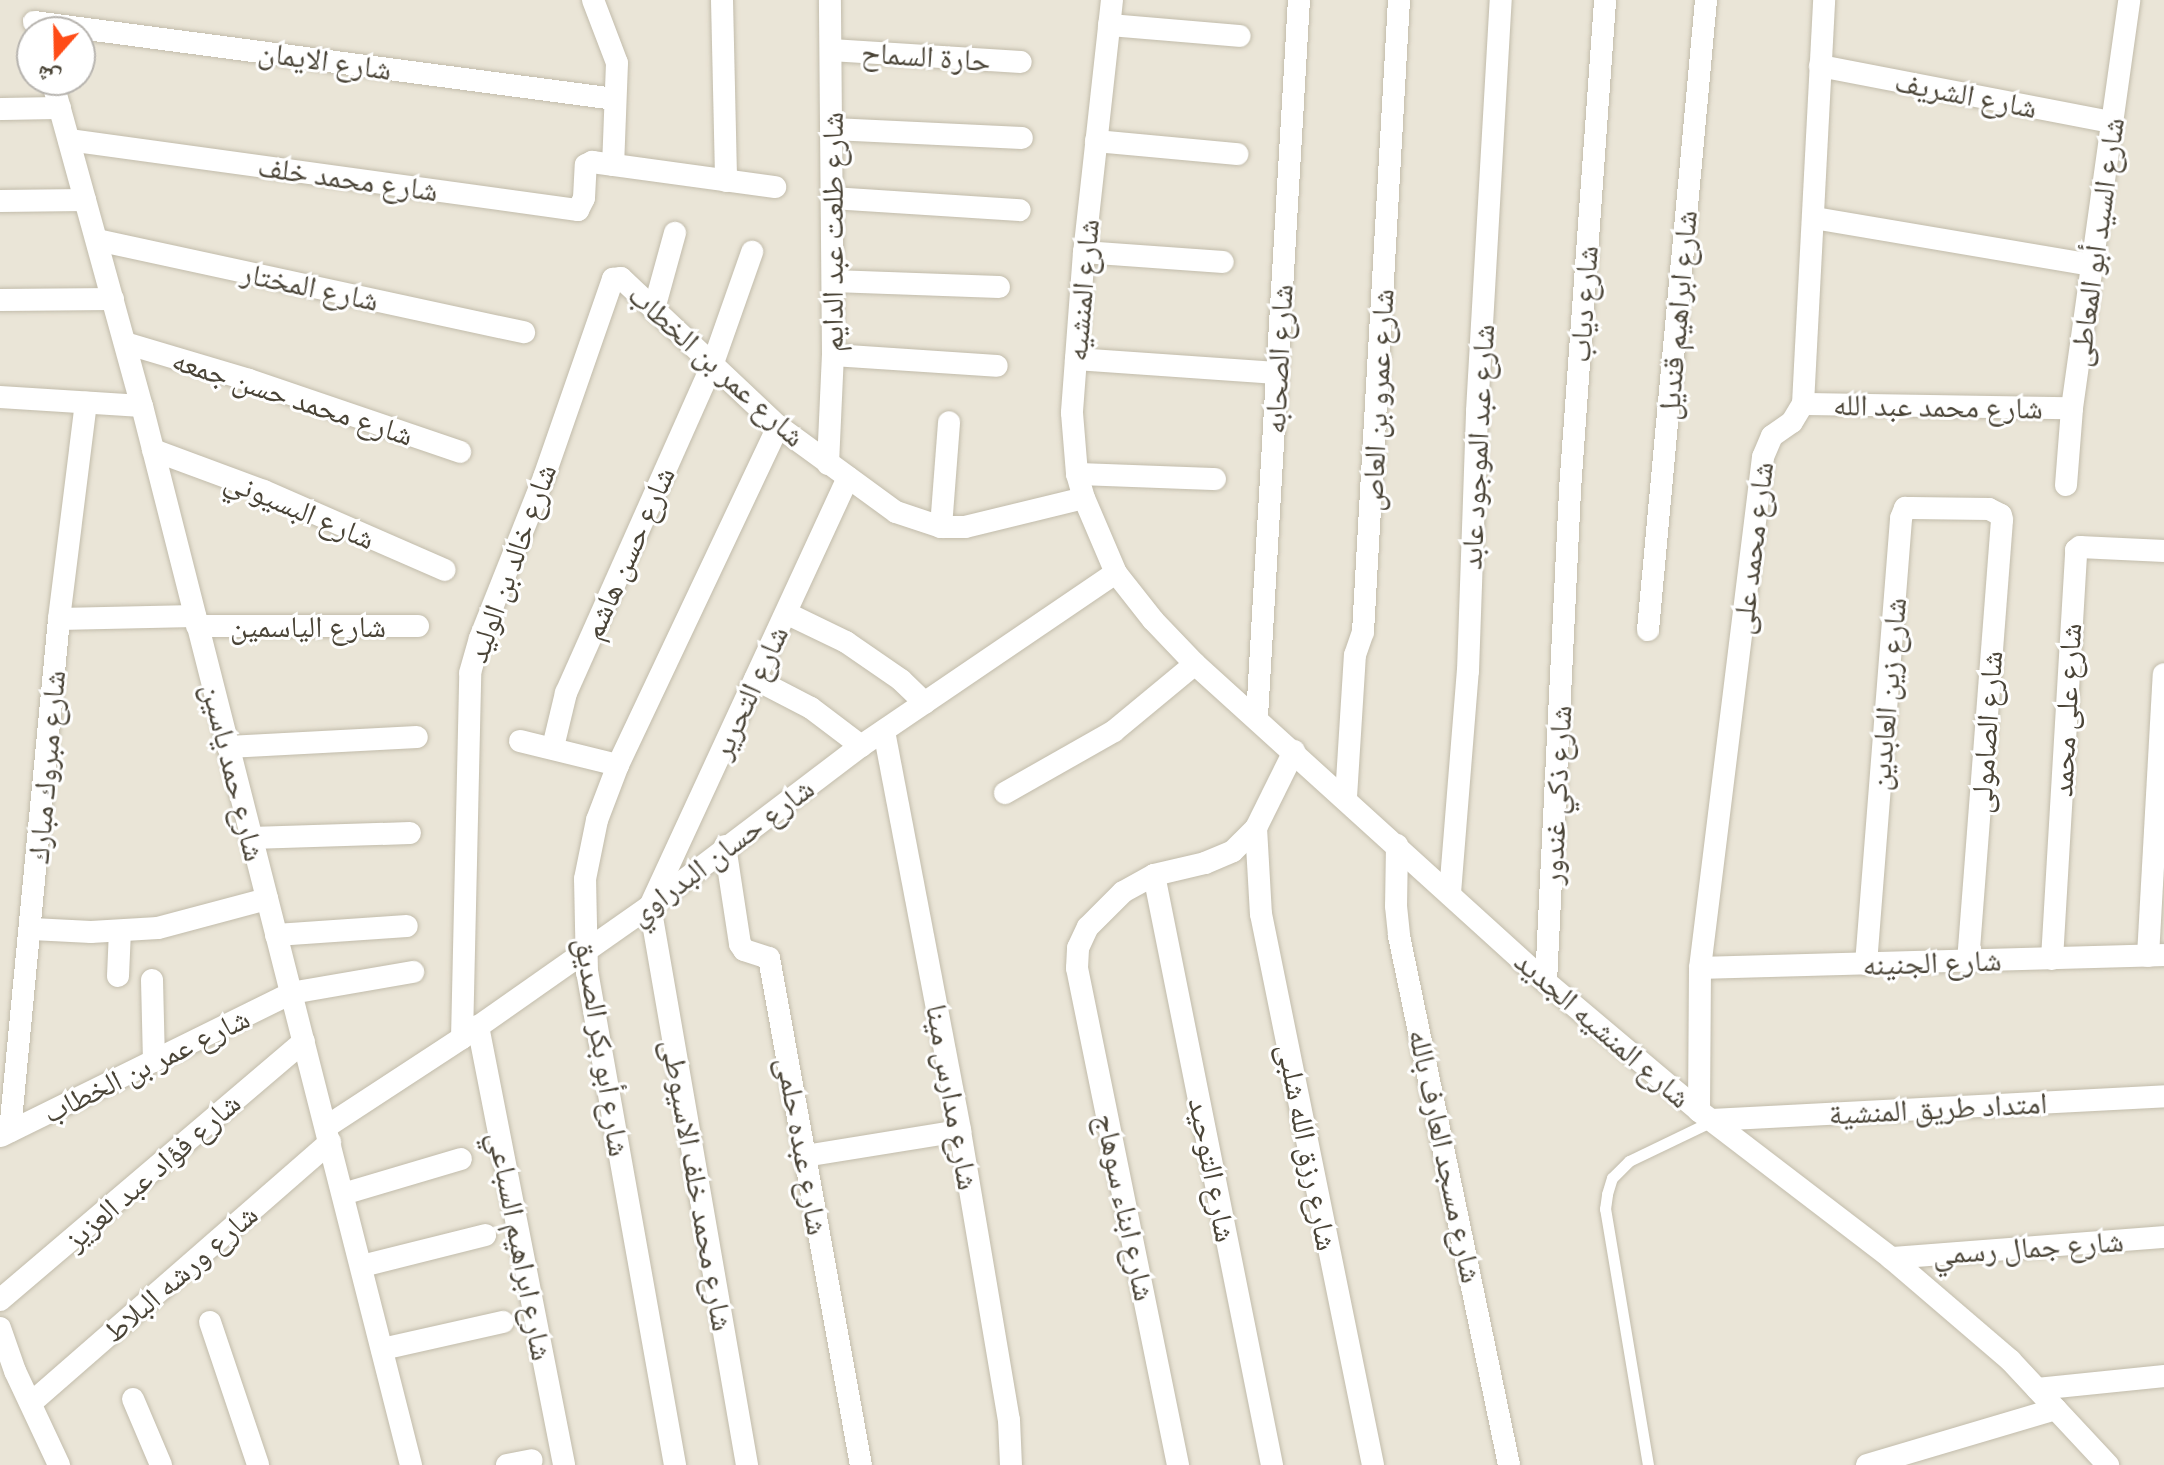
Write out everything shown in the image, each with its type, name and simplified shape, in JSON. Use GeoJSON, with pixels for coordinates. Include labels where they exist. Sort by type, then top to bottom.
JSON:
{"type":"FeatureCollection","features":[{"type":"Feature","properties":{"kind":"street"},"geometry":{"type":"LineString","coordinates":[[593,0],[615,53],[613,165],[775,187]]}},
{"type":"Feature","properties":{"kind":"street"},"geometry":{"type":"LineString","coordinates":[[722,0],[726,181]]}},
{"type":"Feature","properties":{"kind":"street","name":"شارع طلعت عبد الدايم"},"geometry":{"type":"LineString","coordinates":[[828,464],[833,355],[830,0]]}},
{"type":"Feature","properties":{"kind":"street","name":"شارع المنشيه"},"geometry":{"type":"LineString","coordinates":[[1112,0],[1084,252],[1072,413],[1077,474],[1116,573]]}},
{"type":"Feature","properties":{"kind":"street","name":"شارع الصحابه"},"geometry":{"type":"LineString","coordinates":[[1257,717],[1299,0]]}},
{"type":"Feature","properties":{"kind":"street","name":"شارع عمرو بن العاص"},"geometry":{"type":"LineString","coordinates":[[1346,797],[1355,655],[1363,632],[1399,0]]}},
{"type":"Feature","properties":{"kind":"street","name":"شارع عبد الموجود عابد"},"geometry":{"type":"LineString","coordinates":[[1450,893],[1468,671],[1477,411],[1501,0]]}},
{"type":"Feature","properties":{"kind":"street","name":"شارع دياب"},"geometry":{"type":"LineString","coordinates":[[1566,608],[1570,490],[1605,0]]}},
{"type":"Feature","properties":{"kind":"street","name":"شارع ابراهيم قنديل"},"geometry":{"type":"LineString","coordinates":[[1648,630],[1706,0]]}},
{"type":"Feature","properties":{"kind":"street"},"geometry":{"type":"LineString","coordinates":[[1803,404],[1824,0]]}},
{"type":"Feature","properties":{"kind":"street","name":"شارع السيد أبو المعاطى"},"geometry":{"type":"LineString","coordinates":[[2066,485],[2072,408],[2129,0]]}},
{"type":"Feature","properties":{"kind":"street"},"geometry":{"type":"LineString","coordinates":[[1109,25],[1240,36]]}},
{"type":"Feature","properties":{"kind":"street","name":"شارع الايمان"},"geometry":{"type":"LineString","coordinates":[[96,27],[615,99]]}},
{"type":"Feature","properties":{"kind":"street","name":"حارة السماح"},"geometry":{"type":"LineString","coordinates":[[831,50],[1021,62]]}},
{"type":"Feature","properties":{"kind":"street","name":"شارع الشريف"},"geometry":{"type":"LineString","coordinates":[[1820,66],[2112,122]]}},
{"type":"Feature","properties":{"kind":"street","name":"شارع حمد ياسين"},"geometry":{"type":"LineString","coordinates":[[57,96],[142,406],[411,1465]]}},
{"type":"Feature","properties":{"kind":"street"},"geometry":{"type":"LineString","coordinates":[[0,109],[60,108]]}},
{"type":"Feature","properties":{"kind":"street"},"geometry":{"type":"LineString","coordinates":[[833,129],[1022,138]]}},
{"type":"Feature","properties":{"kind":"street","name":"شارع محمد خلف"},"geometry":{"type":"LineString","coordinates":[[69,140],[578,210],[582,208],[587,163],[613,165]]}},
{"type":"Feature","properties":{"kind":"street"},"geometry":{"type":"LineString","coordinates":[[1096,141],[1237,154]]}},
{"type":"Feature","properties":{"kind":"street"},"geometry":{"type":"LineString","coordinates":[[832,198],[1020,210]]}},
{"type":"Feature","properties":{"kind":"street"},"geometry":{"type":"LineString","coordinates":[[0,201],[85,200]]}},
{"type":"Feature","properties":{"kind":"street"},"geometry":{"type":"LineString","coordinates":[[1814,218],[2092,265]]}},
{"type":"Feature","properties":{"kind":"street"},"geometry":{"type":"LineString","coordinates":[[654,309],[675,233]]}},
{"type":"Feature","properties":{"kind":"street","name":"شارع المختار"},"geometry":{"type":"LineString","coordinates":[[97,240],[524,332]]}},
{"type":"Feature","properties":{"kind":"street","name":"شارع حسن هاشم"},"geometry":{"type":"LineString","coordinates":[[553,747],[566,693],[713,363],[752,252]]}},
{"type":"Feature","properties":{"kind":"street"},"geometry":{"type":"LineString","coordinates":[[1084,252],[1223,262]]}},
{"type":"Feature","properties":{"kind":"street","name":"شارع عمر بن الخطاب"},"geometry":{"type":"LineString","coordinates":[[609,288],[613,279],[621,278],[778,426],[896,512],[941,527]]}},
{"type":"Feature","properties":{"kind":"street"},"geometry":{"type":"LineString","coordinates":[[833,281],[999,287]]}},
{"type":"Feature","properties":{"kind":"street","name":"شارع خالد بن الوليد"},"geometry":{"type":"LineString","coordinates":[[470,1032],[470,673],[480,638],[544,477],[609,288]]}},
{"type":"Feature","properties":{"kind":"street"},"geometry":{"type":"LineString","coordinates":[[0,300],[113,299]]}},
{"type":"Feature","properties":{"kind":"street","name":"شارع محمد حسن جمعه"},"geometry":{"type":"LineString","coordinates":[[125,343],[249,380],[460,452]]}},
{"type":"Feature","properties":{"kind":"street"},"geometry":{"type":"LineString","coordinates":[[833,355],[997,366]]}},
{"type":"Feature","properties":{"kind":"street"},"geometry":{"type":"LineString","coordinates":[[1076,359],[1277,373]]}},
{"type":"Feature","properties":{"kind":"street"},"geometry":{"type":"LineString","coordinates":[[0,397],[142,406]]}},
{"type":"Feature","properties":{"kind":"street","name":"شارع مبروك مبارك"},"geometry":{"type":"LineString","coordinates":[[5,1134],[32,929],[59,619],[86,403]]}},
{"type":"Feature","properties":{"kind":"street","name":"شارع محمد عبد الله"},"geometry":{"type":"LineString","coordinates":[[1803,404],[2072,408]]}},
{"type":"Feature","properties":{"kind":"street","name":"شارع محمد على"},"geometry":{"type":"LineString","coordinates":[[1706,1116],[1700,968],[1763,457],[1772,436],[1801,413],[1803,404]]}},
{"type":"Feature","properties":{"kind":"street"},"geometry":{"type":"LineString","coordinates":[[949,422],[941,527],[965,527],[1084,498]]}},
{"type":"Feature","properties":{"kind":"street","name":"شارع أبو بكر الصديق"},"geometry":{"type":"LineString","coordinates":[[675,1465],[585,951],[584,903],[591,846],[618,765],[778,426]]}},
{"type":"Feature","properties":{"kind":"street","name":"شارع البسيوني"},"geometry":{"type":"LineString","coordinates":[[153,450],[264,491],[445,570]]}},
{"type":"Feature","properties":{"kind":"street"},"geometry":{"type":"LineString","coordinates":[[1077,474],[1215,479]]}},
{"type":"Feature","properties":{"kind":"street","name":"شارع التحرير"},"geometry":{"type":"LineString","coordinates":[[650,906],[848,478]]}},
{"type":"Feature","properties":{"kind":"street","name":"شارع زين العابدين"},"geometry":{"type":"LineString","coordinates":[[1866,964],[1902,512],[1911,508],[1989,509]]}},
{"type":"Feature","properties":{"kind":"street","name":"شارع الصامولى"},"geometry":{"type":"LineString","coordinates":[[1968,962],[2002,527],[2001,515],[1989,509]]}},
{"type":"Feature","properties":{"kind":"street","name":"شارع على محمد"},"geometry":{"type":"LineString","coordinates":[[2052,959],[2076,550],[2083,547],[2164,551]]}},
{"type":"Feature","properties":{"kind":"street","name":"شارع المنشيه الجديد"},"geometry":{"type":"LineString","coordinates":[[1116,573],[1153,620],[1195,664],[1346,797],[1546,982],[1706,1116],[1891,1258],[2010,1360],[2108,1465]]}},
{"type":"Feature","properties":{"kind":"street","name":"شارع حسان البدراوي"},"geometry":{"type":"LineString","coordinates":[[328,1135],[650,906],[725,846],[861,746],[1116,573]]}},
{"type":"Feature","properties":{"kind":"street","name":"شارع ذكي غندور"},"geometry":{"type":"LineString","coordinates":[[1546,982],[1566,608]]}},
{"type":"Feature","properties":{"kind":"street"},"geometry":{"type":"LineString","coordinates":[[786,613],[865,654],[925,703]]}},
{"type":"Feature","properties":{"kind":"street","name":"شارع الياسمين"},"geometry":{"type":"LineString","coordinates":[[59,619],[418,626]]}},
{"type":"Feature","properties":{"kind":"street"},"geometry":{"type":"LineString","coordinates":[[1005,793],[1105,737],[1195,664]]}},
{"type":"Feature","properties":{"kind":"street"},"geometry":{"type":"LineString","coordinates":[[2156,956],[2164,674]]}},
{"type":"Feature","properties":{"kind":"street"},"geometry":{"type":"LineString","coordinates":[[755,679],[811,708],[861,746]]}},
{"type":"Feature","properties":{"kind":"street","name":"شارع مدارس مينا"},"geometry":{"type":"LineString","coordinates":[[884,731],[960,1131],[1009,1420],[1011,1465]]}},
{"type":"Feature","properties":{"kind":"street"},"geometry":{"type":"LineString","coordinates":[[228,747],[417,737]]}},
{"type":"Feature","properties":{"kind":"street"},"geometry":{"type":"LineString","coordinates":[[520,741],[618,765]]}},
{"type":"Feature","properties":{"kind":"street"},"geometry":{"type":"LineString","coordinates":[[1154,875],[1233,851],[1256,828],[1294,751]]}},
{"type":"Feature","properties":{"kind":"street","name":"شارع رزق الله شلبى"},"geometry":{"type":"LineString","coordinates":[[1256,828],[1261,914],[1373,1465]]}},
{"type":"Feature","properties":{"kind":"street"},"geometry":{"type":"LineString","coordinates":[[251,838],[410,833]]}},
{"type":"Feature","properties":{"kind":"street","name":"شارع مسجد العارف بالله"},"geometry":{"type":"LineString","coordinates":[[1397,845],[1399,936],[1509,1465]]}},
{"type":"Feature","properties":{"kind":"street","name":"شارع عبده حلمى"},"geometry":{"type":"LineString","coordinates":[[725,846],[740,944],[744,950],[769,958],[861,1465]]}},
{"type":"Feature","properties":{"kind":"street","name":"شارع ابناء سوهاج"},"geometry":{"type":"LineString","coordinates":[[1154,875],[1123,892],[1099,914],[1078,948],[1077,968],[1178,1465]]}},
{"type":"Feature","properties":{"kind":"street","name":"شارع التوحيد"},"geometry":{"type":"LineString","coordinates":[[1154,875],[1272,1465]]}},
{"type":"Feature","properties":{"kind":"street"},"geometry":{"type":"LineString","coordinates":[[32,929],[120,931],[195,921],[267,899]]}},
{"type":"Feature","properties":{"kind":"street","name":"شارع محمد خلف الاسيوطى"},"geometry":{"type":"LineString","coordinates":[[650,906],[747,1465]]}},
{"type":"Feature","properties":{"kind":"street"},"geometry":{"type":"LineString","coordinates":[[276,935],[407,926]]}},
{"type":"Feature","properties":{"kind":"street"},"geometry":{"type":"LineString","coordinates":[[118,976],[120,931]]}},
{"type":"Feature","properties":{"kind":"street","name":"شارع الجنينه"},"geometry":{"type":"LineString","coordinates":[[1700,968],[2156,956]]}},
{"type":"Feature","properties":{"kind":"street","name":"شارع عمر بن الخطاب"},"geometry":{"type":"LineString","coordinates":[[5,1134],[291,993],[413,972]]}},
{"type":"Feature","properties":{"kind":"street"},"geometry":{"type":"LineString","coordinates":[[152,980],[154,1061]]}},
{"type":"Feature","properties":{"kind":"street","name":"شارع ابراهيم السباعي"},"geometry":{"type":"LineString","coordinates":[[470,1032],[564,1465]]}},
{"type":"Feature","properties":{"kind":"street","name":"شارع فؤاد عبد العزيز"},"geometry":{"type":"LineString","coordinates":[[0,1300],[304,1041]]}},
{"type":"Feature","properties":{"kind":"street","name":"امتداد طريق المنشية"},"geometry":{"type":"LineString","coordinates":[[1706,1116],[2164,1096]]}},
{"type":"Feature","properties":{"kind":"street"},"geometry":{"type":"LineString","coordinates":[[805,1156],[960,1131]]}},
{"type":"Feature","properties":{"kind":"street","name":"شارع ورشه البلاط"},"geometry":{"type":"LineString","coordinates":[[31,1403],[328,1135]]}},
{"type":"Feature","properties":{"kind":"street"},"geometry":{"type":"LineString","coordinates":[[343,1194],[461,1159]]}},
{"type":"Feature","properties":{"kind":"street"},"geometry":{"type":"LineString","coordinates":[[362,1266],[485,1235]]}},
{"type":"Feature","properties":{"kind":"street","name":"شارع جمال رسمي"},"geometry":{"type":"LineString","coordinates":[[1891,1258],[2164,1237]]}},
{"type":"Feature","properties":{"kind":"street"},"geometry":{"type":"LineString","coordinates":[[210,1322],[258,1465]]}},
{"type":"Feature","properties":{"kind":"street"},"geometry":{"type":"LineString","coordinates":[[382,1349],[503,1322]]}},
{"type":"Feature","properties":{"kind":"street"},"geometry":{"type":"LineString","coordinates":[[0,1328],[59,1465]]}},
{"type":"Feature","properties":{"kind":"street"},"geometry":{"type":"LineString","coordinates":[[2037,1389],[2164,1376]]}},
{"type":"Feature","properties":{"kind":"street"},"geometry":{"type":"LineString","coordinates":[[133,1399],[161,1465]]}},
{"type":"Feature","properties":{"kind":"street"},"geometry":{"type":"LineString","coordinates":[[1867,1465],[2056,1409]]}},
{"type":"Feature","properties":{"kind":"street"},"geometry":{"type":"LineString","coordinates":[[507,1465],[532,1460]]}},
{"type":"Feature","properties":{"kind":"lane"},"geometry":{"type":"LineString","coordinates":[[1648,1465],[1605,1209],[1607,1194],[1612,1178],[1629,1161],[1706,1116]]}},
{"type":"Feature","properties":{"kind":"shaded area"},"geometry":{"type":"Polygon","coordinates":[[[0,0],[2164,0],[2164,1465],[0,1465],[0,0]]]}}]}
